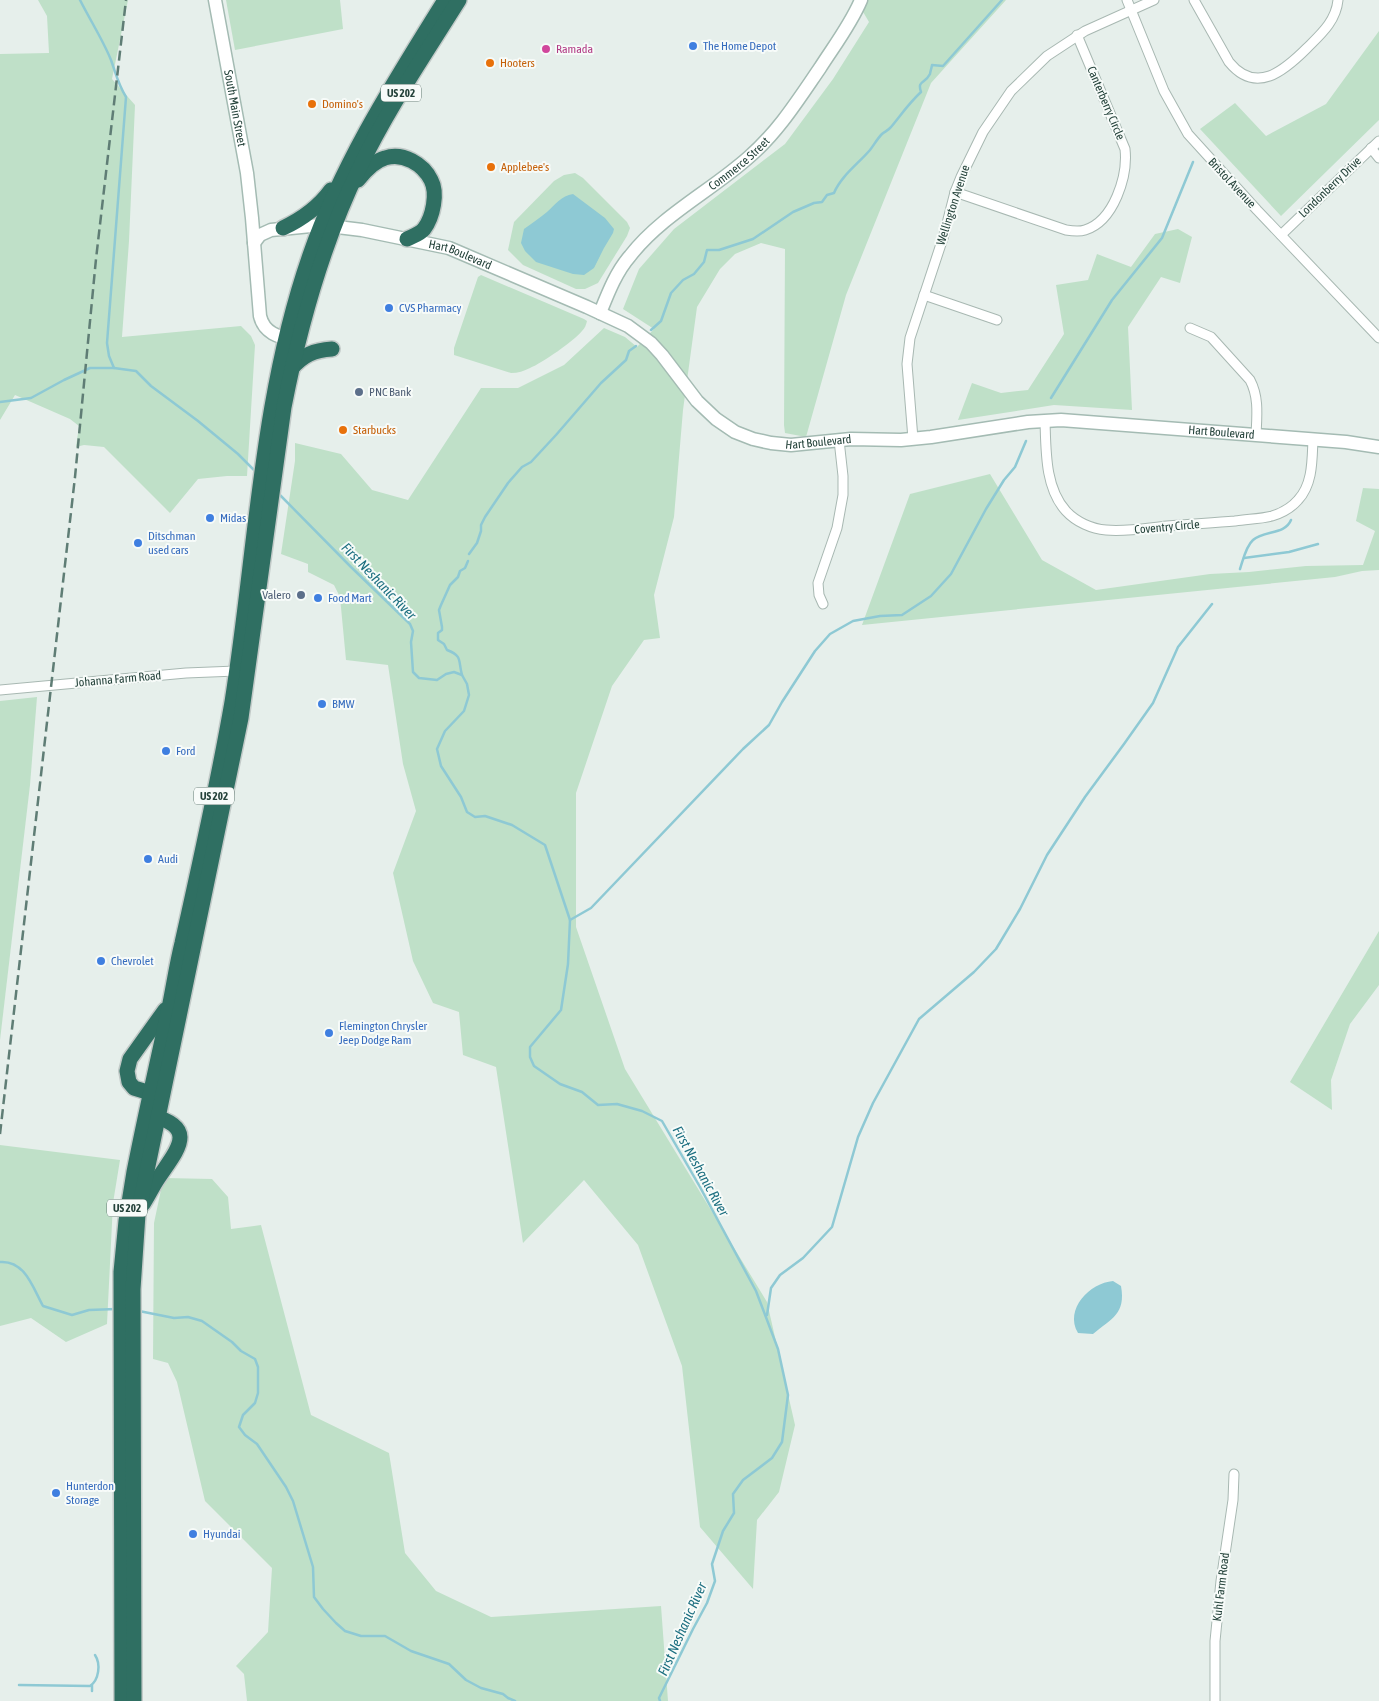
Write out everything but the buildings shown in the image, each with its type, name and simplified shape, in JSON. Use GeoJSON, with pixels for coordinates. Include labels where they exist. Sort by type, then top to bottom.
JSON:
{"type":"FeatureCollection","features":[{"type":"Feature","properties":{"kind":"highway","name":"US 202"},"geometry":{"type":"LineString","coordinates":[[328,225],[343,176],[373,116],[445,0]]}},
{"type":"Feature","properties":{"kind":"highway","name":"US 202"},"geometry":{"type":"LineString","coordinates":[[270,464],[271,413],[291,340],[310,256],[349,191],[361,164],[390,112],[459,0]]}},
{"type":"Feature","properties":{"kind":"highway"},"geometry":{"type":"LineString","coordinates":[[349,191],[365,171],[386,158],[399,156],[421,167],[432,180],[434,201],[423,230],[407,239]]}},
{"type":"Feature","properties":{"kind":"highway"},"geometry":{"type":"LineString","coordinates":[[277,229],[302,219],[323,201],[343,176]]}},
{"type":"Feature","properties":{"kind":"highway","name":"US 202"},"geometry":{"type":"LineString","coordinates":[[156,1095],[170,1002],[213,800],[270,464],[291,368],[291,340]]}},
{"type":"Feature","properties":{"kind":"highway"},"geometry":{"type":"LineString","coordinates":[[291,368],[306,354],[332,348]]}},
{"type":"Feature","properties":{"kind":"highway","name":"US 202"},"geometry":{"type":"LineString","coordinates":[[122,1701],[127,1304],[152,1115],[241,718],[265,499]]}},
{"type":"Feature","properties":{"kind":"highway"},"geometry":{"type":"LineString","coordinates":[[156,1095],[136,1089],[131,1085],[127,1078],[127,1067],[130,1059],[170,1002]]}},
{"type":"Feature","properties":{"kind":"highway","name":"US 202"},"geometry":{"type":"LineString","coordinates":[[127,1304],[121,1272],[126,1221],[134,1172],[152,1115]]}},
{"type":"Feature","properties":{"kind":"highway"},"geometry":{"type":"LineString","coordinates":[[138,1214],[156,1181],[177,1152],[180,1143],[178,1129],[171,1122],[152,1115]]}},
{"type":"Feature","properties":{"kind":"highway","name":"US 202"},"geometry":{"type":"LineString","coordinates":[[127,1321],[134,1701]]}},
{"type":"Feature","properties":{"kind":"street","name":"South Main Street"},"geometry":{"type":"LineString","coordinates":[[215,0],[246,166],[261,321],[269,332],[291,340]]}},
{"type":"Feature","properties":{"kind":"street","name":"Commerce Street"},"geometry":{"type":"LineString","coordinates":[[600,313],[622,267],[638,245],[667,220],[738,167],[771,136],[794,107],[848,26],[860,0]]}},
{"type":"Feature","properties":{"kind":"street","name":"Bristol Avenue"},"geometry":{"type":"LineString","coordinates":[[1127,0],[1164,91],[1188,134],[1379,338]]}},
{"type":"Feature","properties":{"kind":"street","name":"Wellington Avenue"},"geometry":{"type":"LineString","coordinates":[[913,439],[907,375],[907,351],[914,324],[944,235],[955,192],[983,132],[1011,90],[1047,56],[1077,35],[1154,0]]}},
{"type":"Feature","properties":{"kind":"street"},"geometry":{"type":"LineString","coordinates":[[1194,0],[1229,62],[1235,69],[1253,78],[1263,78],[1274,75],[1284,69],[1321,34],[1334,17],[1338,0]]}},
{"type":"Feature","properties":{"kind":"street","name":"Canterberry Circle"},"geometry":{"type":"LineString","coordinates":[[955,192],[1076,232],[1094,226],[1107,214],[1124,176],[1126,167],[1125,150],[1077,35]]}},
{"type":"Feature","properties":{"kind":"street","name":"Londonberry Drive"},"geometry":{"type":"LineString","coordinates":[[1281,235],[1379,141]]}},
{"type":"Feature","properties":{"kind":"street"},"geometry":{"type":"LineString","coordinates":[[1371,148],[1379,158]]}},
{"type":"Feature","properties":{"kind":"street"},"geometry":{"type":"LineString","coordinates":[[252,218],[260,225],[277,229]]}},
{"type":"Feature","properties":{"kind":"street"},"geometry":{"type":"LineString","coordinates":[[254,243],[260,235],[277,229],[328,225]]}},
{"type":"Feature","properties":{"kind":"street","name":"Hart Boulevard"},"geometry":{"type":"LineString","coordinates":[[328,225],[449,248],[628,326],[662,354],[704,409],[716,419],[735,432],[771,443],[791,445],[839,440],[913,439],[1045,421],[1078,420],[1313,439],[1379,447]]}},
{"type":"Feature","properties":{"kind":"street"},"geometry":{"type":"LineString","coordinates":[[924,295],[997,320]]}},
{"type":"Feature","properties":{"kind":"street"},"geometry":{"type":"LineString","coordinates":[[1190,328],[1211,337],[1250,380],[1257,398],[1256,435]]}},
{"type":"Feature","properties":{"kind":"street","name":"Coventry Circle"},"geometry":{"type":"LineString","coordinates":[[1045,421],[1049,475],[1054,493],[1066,512],[1074,518],[1083,524],[1105,530],[1129,530],[1221,522],[1260,518],[1282,512],[1299,500],[1309,480],[1313,461],[1313,439]]}},
{"type":"Feature","properties":{"kind":"street"},"geometry":{"type":"LineString","coordinates":[[823,604],[819,595],[818,583],[837,528],[843,495],[839,440]]}},
{"type":"Feature","properties":{"kind":"street","name":"Johanna Farm Road"},"geometry":{"type":"LineString","coordinates":[[0,690],[186,673],[236,671]]}},
{"type":"Feature","properties":{"kind":"street","name":"Kuhl Farm Road"},"geometry":{"type":"LineString","coordinates":[[1215,1701],[1215,1641],[1221,1581],[1233,1500],[1234,1474]]}},
{"type":"Feature","properties":{"kind":"green space"},"geometry":{"type":"Polygon","coordinates":[[[38,0],[128,0],[112,79],[135,105],[129,241],[122,337],[241,326],[251,336],[255,345],[247,476],[198,479],[170,513],[104,447],[84,445],[76,447],[79,426],[70,419],[15,395],[0,420],[0,54],[49,53],[47,16],[38,0]]]}},
{"type":"Feature","properties":{"kind":"green space"},"geometry":{"type":"Polygon","coordinates":[[[226,0],[340,0],[343,29],[235,50],[226,0]]]}},
{"type":"Feature","properties":{"kind":"green space"},"geometry":{"type":"Polygon","coordinates":[[[856,0],[1006,0],[931,83],[846,295],[806,437],[785,433],[784,425],[785,249],[761,243],[735,254],[720,269],[697,307],[683,410],[674,517],[654,595],[660,638],[644,640],[612,686],[576,793],[576,927],[625,1069],[767,1302],[795,1425],[779,1492],[757,1520],[753,1589],[700,1527],[682,1366],[638,1245],[584,1180],[523,1243],[496,1067],[463,1055],[459,1012],[433,1003],[413,961],[393,873],[416,811],[403,764],[388,665],[346,660],[340,597],[334,585],[308,572],[308,564],[281,554],[295,461],[295,443],[341,454],[372,490],[408,500],[481,388],[518,388],[564,365],[604,328],[625,337],[637,347],[654,329],[623,309],[639,269],[674,229],[785,144],[833,79],[869,22],[856,0]]]}},
{"type":"Feature","properties":{"kind":"green space"},"geometry":{"type":"Polygon","coordinates":[[[1379,31],[1379,120],[1281,216],[1200,129],[1235,103],[1266,136],[1326,104],[1379,31]]]}},
{"type":"Feature","properties":{"kind":"green space"},"geometry":{"type":"Polygon","coordinates":[[[575,173],[583,178],[627,222],[630,228],[598,283],[585,289],[576,289],[523,265],[508,250],[514,222],[554,181],[564,175],[575,173]]]}},
{"type":"Feature","properties":{"kind":"green space"},"geometry":{"type":"Polygon","coordinates":[[[1178,229],[1192,237],[1180,283],[1161,277],[1128,327],[1132,410],[1054,405],[958,420],[972,383],[1001,393],[1028,390],[1064,334],[1056,285],[1088,280],[1097,254],[1131,267],[1155,234],[1178,229]]]}},
{"type":"Feature","properties":{"kind":"green space"},"geometry":{"type":"Polygon","coordinates":[[[481,275],[584,319],[587,321],[583,330],[558,351],[519,372],[511,373],[454,355],[454,348],[478,277],[481,275]]]}},
{"type":"Feature","properties":{"kind":"green space"},"geometry":{"type":"Polygon","coordinates":[[[990,474],[1042,560],[1096,590],[1210,574],[1306,566],[1363,565],[1375,531],[1356,521],[1363,488],[1379,489],[1379,570],[1362,571],[1335,577],[862,625],[910,494],[990,474]]]}},
{"type":"Feature","properties":{"kind":"green space"},"geometry":{"type":"Polygon","coordinates":[[[37,697],[30,785],[0,1040],[0,701],[37,697]]]}},
{"type":"Feature","properties":{"kind":"green space"},"geometry":{"type":"Polygon","coordinates":[[[1379,931],[1379,985],[1350,1024],[1331,1080],[1332,1110],[1290,1082],[1379,931]]]}},
{"type":"Feature","properties":{"kind":"green space"},"geometry":{"type":"Polygon","coordinates":[[[0,1145],[120,1160],[113,1203],[107,1324],[66,1342],[31,1318],[0,1326],[0,1145]]]}},
{"type":"Feature","properties":{"kind":"green space"},"geometry":{"type":"Polygon","coordinates":[[[165,1178],[212,1179],[228,1197],[231,1229],[261,1225],[311,1415],[389,1453],[405,1553],[436,1591],[491,1617],[661,1606],[668,1701],[247,1701],[244,1674],[236,1666],[268,1632],[272,1568],[205,1501],[177,1382],[168,1363],[153,1359],[154,1223],[165,1178]]]}},
{"type":"Feature","properties":{"kind":"water"},"geometry":{"type":"Polygon","coordinates":[[[573,194],[605,218],[614,229],[594,268],[584,275],[573,274],[536,262],[525,251],[521,243],[524,229],[562,198],[573,194]]]}},
{"type":"Feature","properties":{"kind":"water"},"geometry":{"type":"Polygon","coordinates":[[[1113,1281],[1121,1286],[1122,1295],[1116,1315],[1093,1334],[1078,1333],[1074,1315],[1082,1299],[1096,1287],[1113,1281]]]}},
{"type":"Feature","properties":{"kind":"waterway"},"geometry":{"type":"LineString","coordinates":[[80,0],[108,52],[126,97],[107,343],[109,356],[114,368]]}},
{"type":"Feature","properties":{"kind":"waterway"},"geometry":{"type":"LineString","coordinates":[[651,330],[661,321],[671,293],[683,280],[694,274],[704,262],[707,250],[719,250],[753,239],[793,212],[814,203],[822,202],[827,195],[834,193],[845,176],[921,92],[920,86],[930,74],[932,65],[943,66],[1002,0]]}},
{"type":"Feature","properties":{"kind":"waterway"},"geometry":{"type":"LineString","coordinates":[[1051,398],[1112,300],[1162,238],[1193,162]]}},
{"type":"Feature","properties":{"kind":"waterway"},"geometry":{"type":"LineString","coordinates":[[469,554],[477,543],[485,517],[508,483],[522,467],[531,462],[601,383],[626,360],[629,351],[636,346]]}},
{"type":"Feature","properties":{"kind":"waterway","name":"First Neshanic River"},"geometry":{"type":"LineString","coordinates":[[0,402],[31,398],[90,368],[114,368],[136,371],[151,386],[238,454],[256,472]]}},
{"type":"Feature","properties":{"kind":"waterway"},"geometry":{"type":"LineString","coordinates":[[570,920],[591,908],[743,749],[769,725],[815,651],[830,634],[853,621],[880,616],[902,615],[931,596],[951,574],[986,509],[1004,480],[1015,467],[1026,441]]}},
{"type":"Feature","properties":{"kind":"waterway","name":"First Neshanic River"},"geometry":{"type":"LineString","coordinates":[[278,493],[410,624],[413,631],[411,642],[413,672],[419,678],[437,680],[446,674],[454,672],[462,675],[467,684],[469,695],[464,711],[445,731],[437,749],[441,766],[461,797],[467,812],[475,817],[485,816],[512,825],[545,845],[570,920],[568,964],[561,1010],[530,1047],[530,1057],[534,1066],[560,1084],[582,1092],[598,1105],[617,1104],[642,1111],[662,1121],[756,1291],[778,1349],[788,1395],[782,1442],[772,1458],[743,1480],[733,1494],[734,1513],[723,1531],[712,1564],[715,1581],[707,1603],[659,1698],[660,1701]]}},
{"type":"Feature","properties":{"kind":"waterway"},"geometry":{"type":"LineString","coordinates":[[1240,569],[1247,549],[1253,540],[1284,528],[1291,520]]}},
{"type":"Feature","properties":{"kind":"waterway"},"geometry":{"type":"LineString","coordinates":[[1244,558],[1289,552],[1318,544]]}},
{"type":"Feature","properties":{"kind":"waterway"},"geometry":{"type":"LineString","coordinates":[[462,675],[456,654],[447,650],[444,644],[438,640],[438,633],[442,630],[439,610],[450,585],[458,577],[460,571],[465,568],[468,561]]}},
{"type":"Feature","properties":{"kind":"waterway"},"geometry":{"type":"LineString","coordinates":[[767,1315],[771,1288],[780,1275],[803,1258],[832,1227],[858,1137],[873,1103],[919,1019],[974,972],[996,949],[1020,909],[1047,855],[1085,797],[1153,703],[1178,647],[1212,604]]}},
{"type":"Feature","properties":{"kind":"waterway"},"geometry":{"type":"LineString","coordinates":[[0,1262],[9,1263],[22,1270],[32,1284],[43,1306],[72,1315],[89,1310],[116,1309]]}},
{"type":"Feature","properties":{"kind":"waterway"},"geometry":{"type":"LineString","coordinates":[[139,1311],[174,1318],[188,1317],[202,1321],[232,1342],[241,1351],[255,1359],[258,1367],[258,1393],[255,1403],[243,1415],[239,1427],[245,1435],[257,1444],[286,1487],[293,1501],[313,1567],[314,1597],[336,1623],[345,1631],[361,1636],[385,1636],[411,1651],[449,1664],[466,1680],[481,1688],[503,1694],[515,1701]]}},
{"type":"Feature","properties":{"kind":"waterway"},"geometry":{"type":"LineString","coordinates":[[19,1685],[90,1686],[98,1672],[98,1663],[95,1655]]}},
{"type":"Feature","properties":{"kind":"waterway"},"geometry":{"type":"LineString","coordinates":[[92,1685],[92,1691]]}},
{"type":"Feature","properties":{"kind":"railway"},"geometry":{"type":"LineString","coordinates":[[0,1134],[75,477],[96,259],[126,0]]}},
{"type":"Feature","properties":{"kind":"place","name":"The Home Depot"},"geometry":{"type":"Point","coordinates":[693,46]}},
{"type":"Feature","properties":{"kind":"place","name":"Ramada"},"geometry":{"type":"Point","coordinates":[546,49]}},
{"type":"Feature","properties":{"kind":"place","name":"Hooters"},"geometry":{"type":"Point","coordinates":[490,63]}},
{"type":"Feature","properties":{"kind":"place","name":"Domino's"},"geometry":{"type":"Point","coordinates":[312,104]}},
{"type":"Feature","properties":{"kind":"place","name":"Applebee's"},"geometry":{"type":"Point","coordinates":[491,167]}},
{"type":"Feature","properties":{"kind":"place","name":"CVS Pharmacy"},"geometry":{"type":"Point","coordinates":[389,308]}},
{"type":"Feature","properties":{"kind":"place","name":"PNC Bank"},"geometry":{"type":"Point","coordinates":[359,392]}},
{"type":"Feature","properties":{"kind":"place","name":"Starbucks"},"geometry":{"type":"Point","coordinates":[343,430]}},
{"type":"Feature","properties":{"kind":"place","name":"Midas"},"geometry":{"type":"Point","coordinates":[210,518]}},
{"type":"Feature","properties":{"kind":"place","name":"Ditschman used cars"},"geometry":{"type":"Point","coordinates":[138,543]}},
{"type":"Feature","properties":{"kind":"place","name":"Valero"},"geometry":{"type":"Point","coordinates":[301,595]}},
{"type":"Feature","properties":{"kind":"place","name":"Food Mart"},"geometry":{"type":"Point","coordinates":[318,598]}},
{"type":"Feature","properties":{"kind":"place","name":"BMW"},"geometry":{"type":"Point","coordinates":[322,704]}},
{"type":"Feature","properties":{"kind":"place","name":"Ford"},"geometry":{"type":"Point","coordinates":[166,751]}},
{"type":"Feature","properties":{"kind":"place","name":"Audi"},"geometry":{"type":"Point","coordinates":[148,859]}},
{"type":"Feature","properties":{"kind":"place","name":"Chevrolet"},"geometry":{"type":"Point","coordinates":[101,961]}},
{"type":"Feature","properties":{"kind":"place","name":"Flemington Chrysler Jeep Dodge Ram"},"geometry":{"type":"Point","coordinates":[329,1033]}},
{"type":"Feature","properties":{"kind":"place","name":"Hunterdon Storage"},"geometry":{"type":"Point","coordinates":[56,1493]}},
{"type":"Feature","properties":{"kind":"place","name":"Hyundai"},"geometry":{"type":"Point","coordinates":[193,1534]}}]}
